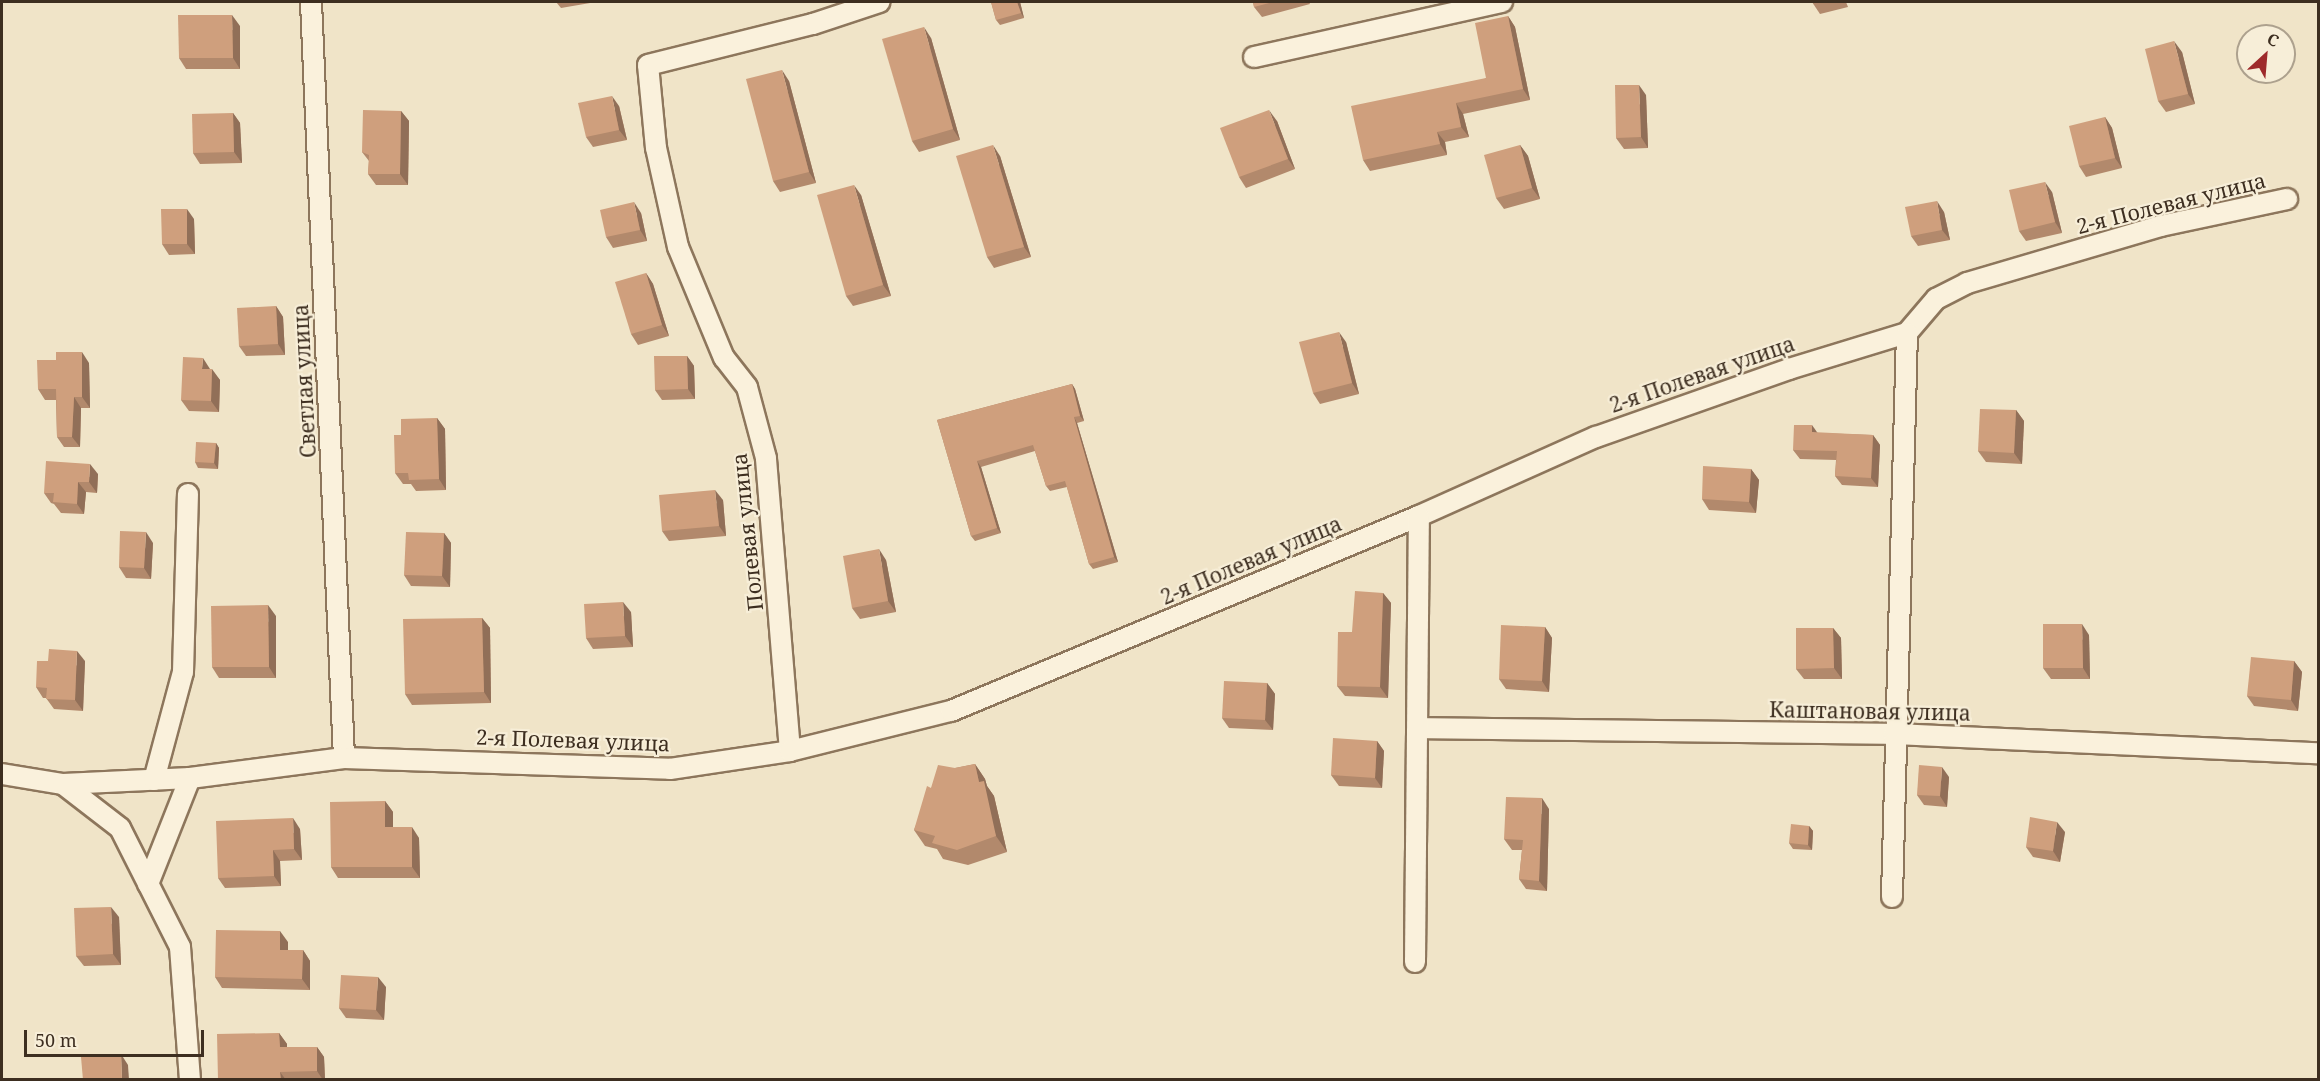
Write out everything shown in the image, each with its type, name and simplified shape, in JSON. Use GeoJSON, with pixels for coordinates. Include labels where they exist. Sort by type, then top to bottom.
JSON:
{"type":"FeatureCollection","features":[{"type":"Feature","properties":{"kind":"street","name":"Светлая улица"},"geometry":{"type":"LineString","coordinates":[[311,2],[345,758]]}},
{"type":"Feature","properties":{"kind":"street","name":"Полевая улица"},"geometry":{"type":"LineString","coordinates":[[790,751],[766,458],[747,387],[724,358],[678,247],[656,148],[648,65],[813,24],[879,2]]}},
{"type":"Feature","properties":{"kind":"street"},"geometry":{"type":"LineString","coordinates":[[1254,57],[1502,2]]}},
{"type":"Feature","properties":{"kind":"street","name":"2-я Полевая улица"},"geometry":{"type":"LineString","coordinates":[[2,774],[63,784],[154,780],[190,778],[345,758],[670,769],[790,751],[951,711],[1419,516],[1596,437],[1789,369],[1907,333],[1936,299],[1967,283],[2161,226],[2287,199]]}},
{"type":"Feature","properties":{"kind":"street"},"geometry":{"type":"LineString","coordinates":[[1892,897],[1894,734],[1907,333]]}},
{"type":"Feature","properties":{"kind":"street"},"geometry":{"type":"LineString","coordinates":[[154,780],[183,672],[188,494]]}},
{"type":"Feature","properties":{"kind":"street"},"geometry":{"type":"LineString","coordinates":[[1415,962],[1420,728],[1419,516]]}},
{"type":"Feature","properties":{"kind":"street","name":"Каштановая улица"},"geometry":{"type":"LineString","coordinates":[[1420,728],[1894,734],[2319,753]]}},
{"type":"Feature","properties":{"kind":"street"},"geometry":{"type":"LineString","coordinates":[[148,884],[190,778]]}},
{"type":"Feature","properties":{"kind":"street"},"geometry":{"type":"LineString","coordinates":[[63,784],[120,828],[180,947],[190,1080]]}},
{"type":"Feature","properties":{"kind":"building"},"geometry":{"type":"Polygon","coordinates":[[[991,2],[1017,2],[1021,13],[996,20],[991,2]]]}},
{"type":"Feature","properties":{"kind":"building"},"geometry":{"type":"Polygon","coordinates":[[[1253,2],[1273,2],[1254,7],[1253,2]]]}},
{"type":"Feature","properties":{"kind":"building"},"geometry":{"type":"Polygon","coordinates":[[[178,15],[232,15],[233,58],[179,58],[178,15]]]}},
{"type":"Feature","properties":{"kind":"building"},"geometry":{"type":"Polygon","coordinates":[[[1508,16],[1523,89],[1456,103],[1461,127],[1437,132],[1440,144],[1363,160],[1351,106],[1486,78],[1475,23],[1508,16]]]}},
{"type":"Feature","properties":{"kind":"building"},"geometry":{"type":"Polygon","coordinates":[[[924,27],[953,129],[912,141],[882,39],[924,27]]]}},
{"type":"Feature","properties":{"kind":"building"},"geometry":{"type":"Polygon","coordinates":[[[2174,41],[2188,94],[2158,101],[2145,49],[2174,41]]]}},
{"type":"Feature","properties":{"kind":"building"},"geometry":{"type":"Polygon","coordinates":[[[782,70],[809,172],[773,181],[746,79],[782,70]]]}},
{"type":"Feature","properties":{"kind":"building"},"geometry":{"type":"Polygon","coordinates":[[[1615,85],[1639,85],[1641,137],[1616,138],[1615,85]]]}},
{"type":"Feature","properties":{"kind":"building"},"geometry":{"type":"Polygon","coordinates":[[[612,96],[619,130],[586,137],[578,103],[612,96]]]}},
{"type":"Feature","properties":{"kind":"building"},"geometry":{"type":"Polygon","coordinates":[[[363,110],[401,111],[400,174],[368,174],[369,155],[362,152],[363,110]]]}},
{"type":"Feature","properties":{"kind":"building"},"geometry":{"type":"Polygon","coordinates":[[[1269,110],[1288,159],[1239,177],[1220,128],[1269,110]]]}},
{"type":"Feature","properties":{"kind":"building"},"geometry":{"type":"Polygon","coordinates":[[[233,113],[234,152],[193,153],[192,114],[233,113]]]}},
{"type":"Feature","properties":{"kind":"building"},"geometry":{"type":"Polygon","coordinates":[[[2105,117],[2115,158],[2079,166],[2069,126],[2105,117]]]}},
{"type":"Feature","properties":{"kind":"building"},"geometry":{"type":"Polygon","coordinates":[[[993,145],[1024,247],[987,257],[956,156],[993,145]]]}},
{"type":"Feature","properties":{"kind":"building"},"geometry":{"type":"Polygon","coordinates":[[[1520,145],[1532,188],[1496,198],[1484,155],[1520,145]]]}},
{"type":"Feature","properties":{"kind":"building"},"geometry":{"type":"Polygon","coordinates":[[[2045,182],[2055,222],[2019,231],[2009,190],[2045,182]]]}},
{"type":"Feature","properties":{"kind":"building"},"geometry":{"type":"Polygon","coordinates":[[[854,185],[883,285],[846,296],[817,195],[854,185]]]}},
{"type":"Feature","properties":{"kind":"building"},"geometry":{"type":"Polygon","coordinates":[[[1937,201],[1942,230],[1911,236],[1905,207],[1937,201]]]}},
{"type":"Feature","properties":{"kind":"building"},"geometry":{"type":"Polygon","coordinates":[[[634,202],[640,230],[606,237],[600,210],[634,202]]]}},
{"type":"Feature","properties":{"kind":"building"},"geometry":{"type":"Polygon","coordinates":[[[161,209],[187,209],[187,244],[162,244],[161,209]]]}},
{"type":"Feature","properties":{"kind":"building"},"geometry":{"type":"Polygon","coordinates":[[[646,273],[662,325],[631,334],[615,282],[646,273]]]}},
{"type":"Feature","properties":{"kind":"building"},"geometry":{"type":"Polygon","coordinates":[[[276,306],[278,344],[239,346],[237,308],[276,306]]]}},
{"type":"Feature","properties":{"kind":"building"},"geometry":{"type":"Polygon","coordinates":[[[1339,332],[1352,383],[1313,393],[1299,342],[1339,332]]]}},
{"type":"Feature","properties":{"kind":"building"},"geometry":{"type":"Polygon","coordinates":[[[56,352],[82,352],[82,397],[74,397],[72,437],[57,437],[56,389],[38,389],[37,360],[56,360],[56,352]]]}},
{"type":"Feature","properties":{"kind":"building"},"geometry":{"type":"Polygon","coordinates":[[[654,356],[687,356],[688,389],[655,390],[654,356]]]}},
{"type":"Feature","properties":{"kind":"building"},"geometry":{"type":"Polygon","coordinates":[[[183,357],[203,358],[202,369],[212,369],[211,401],[181,400],[183,357]]]}},
{"type":"Feature","properties":{"kind":"building"},"geometry":{"type":"Polygon","coordinates":[[[1072,384],[1080,416],[1074,417],[1114,557],[1089,564],[1065,481],[1046,486],[1033,445],[977,461],[997,528],[971,536],[937,420],[1072,384]]]}},
{"type":"Feature","properties":{"kind":"building"},"geometry":{"type":"Polygon","coordinates":[[[1980,409],[2016,410],[2014,453],[1978,451],[1980,409]]]}},
{"type":"Feature","properties":{"kind":"building"},"geometry":{"type":"Polygon","coordinates":[[[437,418],[439,479],[409,480],[408,473],[395,473],[394,435],[401,435],[401,419],[437,418]]]}},
{"type":"Feature","properties":{"kind":"building"},"geometry":{"type":"Polygon","coordinates":[[[1794,425],[1812,425],[1812,432],[1873,435],[1871,478],[1835,476],[1837,451],[1793,450],[1794,425]]]}},
{"type":"Feature","properties":{"kind":"building"},"geometry":{"type":"Polygon","coordinates":[[[196,442],[216,443],[214,463],[195,462],[196,442]]]}},
{"type":"Feature","properties":{"kind":"building"},"geometry":{"type":"Polygon","coordinates":[[[46,461],[90,464],[89,482],[78,482],[77,504],[53,502],[54,493],[44,493],[46,461]]]}},
{"type":"Feature","properties":{"kind":"building"},"geometry":{"type":"Polygon","coordinates":[[[1703,466],[1751,469],[1749,502],[1702,499],[1703,466]]]}},
{"type":"Feature","properties":{"kind":"building"},"geometry":{"type":"Polygon","coordinates":[[[715,490],[719,526],[662,531],[659,495],[715,490]]]}},
{"type":"Feature","properties":{"kind":"building"},"geometry":{"type":"Polygon","coordinates":[[[120,531],[146,532],[144,568],[119,567],[120,531]]]}},
{"type":"Feature","properties":{"kind":"building"},"geometry":{"type":"Polygon","coordinates":[[[406,532],[444,533],[442,576],[404,575],[406,532]]]}},
{"type":"Feature","properties":{"kind":"building"},"geometry":{"type":"Polygon","coordinates":[[[879,549],[888,601],[852,608],[843,556],[879,549]]]}},
{"type":"Feature","properties":{"kind":"building"},"geometry":{"type":"Polygon","coordinates":[[[1355,591],[1383,593],[1380,687],[1337,686],[1338,632],[1352,632],[1355,591]]]}},
{"type":"Feature","properties":{"kind":"building"},"geometry":{"type":"Polygon","coordinates":[[[623,602],[625,636],[586,638],[584,604],[623,602]]]}},
{"type":"Feature","properties":{"kind":"building"},"geometry":{"type":"Polygon","coordinates":[[[268,605],[269,667],[212,667],[211,606],[268,605]]]}},
{"type":"Feature","properties":{"kind":"building"},"geometry":{"type":"Polygon","coordinates":[[[482,618],[484,692],[405,694],[403,619],[482,618]]]}},
{"type":"Feature","properties":{"kind":"building"},"geometry":{"type":"Polygon","coordinates":[[[2043,624],[2082,624],[2083,668],[2043,668],[2043,624]]]}},
{"type":"Feature","properties":{"kind":"building"},"geometry":{"type":"Polygon","coordinates":[[[1501,625],[1545,627],[1542,681],[1499,679],[1501,625]]]}},
{"type":"Feature","properties":{"kind":"building"},"geometry":{"type":"Polygon","coordinates":[[[1796,628],[1833,628],[1834,668],[1796,669],[1796,628]]]}},
{"type":"Feature","properties":{"kind":"building"},"geometry":{"type":"Polygon","coordinates":[[[49,649],[77,651],[75,700],[46,699],[47,688],[36,687],[37,661],[48,661],[49,649]]]}},
{"type":"Feature","properties":{"kind":"building"},"geometry":{"type":"Polygon","coordinates":[[[2251,657],[2294,661],[2291,700],[2247,696],[2251,657]]]}},
{"type":"Feature","properties":{"kind":"building"},"geometry":{"type":"Polygon","coordinates":[[[1224,681],[1267,683],[1265,720],[1222,718],[1224,681]]]}},
{"type":"Feature","properties":{"kind":"building"},"geometry":{"type":"Polygon","coordinates":[[[1333,738],[1377,741],[1375,778],[1331,775],[1333,738]]]}},
{"type":"Feature","properties":{"kind":"building"},"geometry":{"type":"Polygon","coordinates":[[[975,764],[979,782],[984,781],[996,836],[957,850],[932,843],[935,836],[914,830],[927,786],[931,788],[938,765],[955,768],[975,764]]]}},
{"type":"Feature","properties":{"kind":"building"},"geometry":{"type":"Polygon","coordinates":[[[1919,765],[1942,767],[1940,796],[1917,795],[1919,765]]]}},
{"type":"Feature","properties":{"kind":"building"},"geometry":{"type":"Polygon","coordinates":[[[1506,797],[1542,798],[1539,881],[1519,879],[1523,840],[1504,839],[1506,797]]]}},
{"type":"Feature","properties":{"kind":"building"},"geometry":{"type":"Polygon","coordinates":[[[385,801],[385,827],[412,827],[412,867],[331,867],[330,802],[385,801]]]}},
{"type":"Feature","properties":{"kind":"building"},"geometry":{"type":"Polygon","coordinates":[[[2030,817],[2057,822],[2053,851],[2026,847],[2030,817]]]}},
{"type":"Feature","properties":{"kind":"building"},"geometry":{"type":"Polygon","coordinates":[[[293,818],[294,849],[273,850],[274,876],[218,878],[216,821],[293,818]]]}},
{"type":"Feature","properties":{"kind":"building"},"geometry":{"type":"Polygon","coordinates":[[[1791,824],[1809,826],[1808,845],[1789,843],[1791,824]]]}},
{"type":"Feature","properties":{"kind":"building"},"geometry":{"type":"Polygon","coordinates":[[[111,907],[113,954],[76,956],[74,908],[111,907]]]}},
{"type":"Feature","properties":{"kind":"building"},"geometry":{"type":"Polygon","coordinates":[[[216,930],[280,931],[280,950],[303,950],[302,979],[215,977],[216,930]]]}},
{"type":"Feature","properties":{"kind":"building"},"geometry":{"type":"Polygon","coordinates":[[[341,975],[378,977],[376,1010],[339,1008],[341,975]]]}},
{"type":"Feature","properties":{"kind":"building"},"geometry":{"type":"Polygon","coordinates":[[[279,1033],[280,1047],[317,1047],[317,1071],[280,1072],[281,1080],[218,1080],[217,1034],[279,1033]]]}},
{"type":"Feature","properties":{"kind":"building"},"geometry":{"type":"Polygon","coordinates":[[[121,1054],[122,1080],[83,1080],[81,1057],[121,1054]]]}}]}
